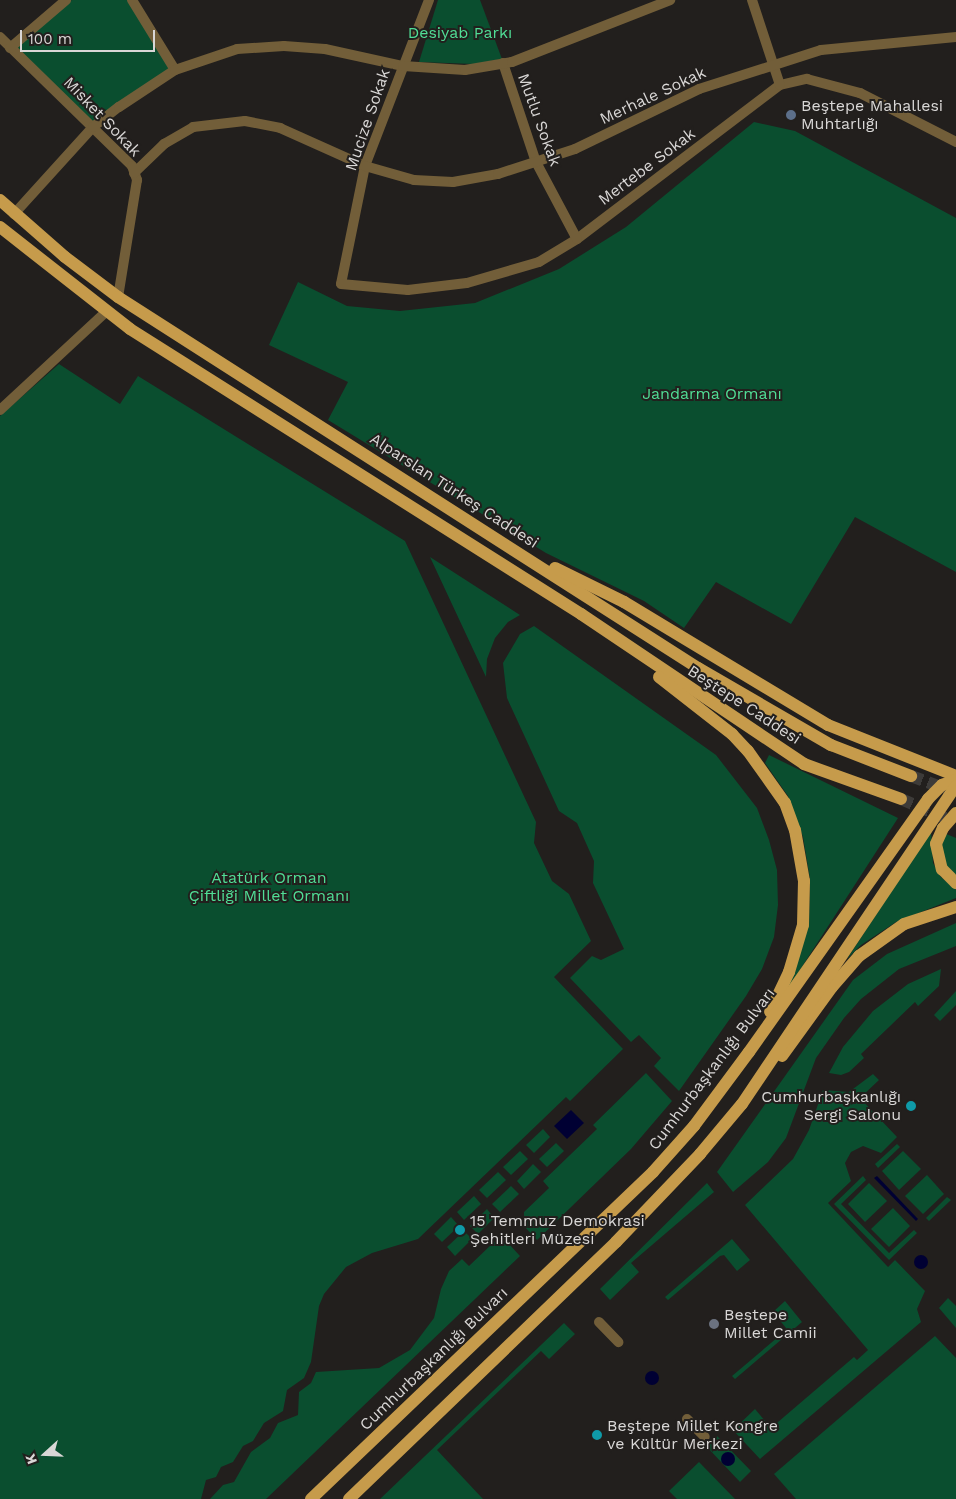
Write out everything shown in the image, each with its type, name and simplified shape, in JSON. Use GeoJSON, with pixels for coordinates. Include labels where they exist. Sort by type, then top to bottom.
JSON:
{"type":"FeatureCollection","features":[{"type":"Feature","properties":{"kind":"main road","name":"Alparslan Türkeş Caddesi"},"geometry":{"type":"LineString","coordinates":[[0,200],[14,214],[118,297],[698,668],[823,741],[911,776]]}},
{"type":"Feature","properties":{"kind":"main road"},"geometry":{"type":"LineString","coordinates":[[0,227],[106,312],[581,614],[732,734],[758,763],[785,803],[801,855],[804,881],[803,925],[789,972],[749,1052]]}},
{"type":"Feature","properties":{"kind":"main road"},"geometry":{"type":"LineString","coordinates":[[513,549],[624,602],[828,725],[956,778]]}},
{"type":"Feature","properties":{"kind":"main road","name":"Beştepe Caddesi"},"geometry":{"type":"LineString","coordinates":[[581,614],[804,764],[901,799]]}},
{"type":"Feature","properties":{"kind":"main road","name":"Cumhurbaşkanlığı Bulvarı"},"geometry":{"type":"LineString","coordinates":[[311,1499],[653,1172],[694,1126],[749,1052],[928,799],[942,785],[956,778]]}},
{"type":"Feature","properties":{"kind":"main road"},"geometry":{"type":"LineString","coordinates":[[742,1104],[956,786]]}},
{"type":"Feature","properties":{"kind":"main road"},"geometry":{"type":"LineString","coordinates":[[956,813],[942,828],[936,844],[942,869],[956,883]]}},
{"type":"Feature","properties":{"kind":"main road"},"geometry":{"type":"LineString","coordinates":[[349,1499],[616,1242],[700,1154],[770,1074],[832,986],[860,956],[904,924],[956,907]]}},
{"type":"Feature","properties":{"kind":"street"},"geometry":{"type":"LineString","coordinates":[[10,48],[66,0]]}},
{"type":"Feature","properties":{"kind":"street"},"geometry":{"type":"LineString","coordinates":[[132,0],[175,70]]}},
{"type":"Feature","properties":{"kind":"street","name":"Mucize Sokak"},"geometry":{"type":"LineString","coordinates":[[341,284],[366,166],[429,0]]}},
{"type":"Feature","properties":{"kind":"street"},"geometry":{"type":"LineString","coordinates":[[14,214],[93,126],[175,70],[238,49],[284,46],[325,49],[403,66],[466,70],[503,64],[670,0]]}},
{"type":"Feature","properties":{"kind":"street"},"geometry":{"type":"LineString","coordinates":[[752,0],[780,85]]}},
{"type":"Feature","properties":{"kind":"street","name":"Misket Sokak"},"geometry":{"type":"LineString","coordinates":[[0,37],[93,126],[134,173],[137,180],[118,297]]}},
{"type":"Feature","properties":{"kind":"street","name":"Merhale Sokak"},"geometry":{"type":"LineString","coordinates":[[134,173],[164,144],[193,127],[228,122],[280,128],[366,166],[414,180],[453,182],[498,174],[575,149],[699,89],[821,50],[956,37]]}},
{"type":"Feature","properties":{"kind":"street","name":"Mutlu Sokak"},"geometry":{"type":"LineString","coordinates":[[503,64],[536,162],[577,239]]}},
{"type":"Feature","properties":{"kind":"street","name":"Mertebe Sokak"},"geometry":{"type":"LineString","coordinates":[[341,284],[408,290],[467,283],[540,262],[577,239],[780,85],[807,79],[860,93],[956,142]]}},
{"type":"Feature","properties":{"kind":"street"},"geometry":{"type":"LineString","coordinates":[[0,410],[106,312]]}},
{"type":"Feature","properties":{"kind":"street"},"geometry":{"type":"LineString","coordinates":[[600,1322],[618,1342]]}},
{"type":"Feature","properties":{"kind":"street"},"geometry":{"type":"LineString","coordinates":[[687,1419],[705,1437]]}},
{"type":"Feature","properties":{"kind":"green space"},"geometry":{"type":"Polygon","coordinates":[[[72,0],[133,0],[175,70],[93,127],[10,48],[72,0]]]}},
{"type":"Feature","properties":{"kind":"green space","name":"Desiyab Parkı"},"geometry":{"type":"Polygon","coordinates":[[[438,0],[480,0],[502,59],[474,64],[419,62],[438,0]]]}},
{"type":"Feature","properties":{"kind":"green space","name":"Jandarma Ormanı"},"geometry":{"type":"Polygon","coordinates":[[[754,122],[795,131],[956,218],[956,572],[855,517],[791,624],[716,582],[684,628],[644,601],[546,553],[328,420],[348,382],[269,345],[298,282],[347,306],[400,311],[475,303],[559,269],[626,227],[754,122]]]}},
{"type":"Feature","properties":{"kind":"green space","name":"Atatürk Orman Çiftliği Millet Ormanı"},"geometry":{"type":"Polygon","coordinates":[[[59,364],[120,404],[138,376],[405,541],[536,822],[534,843],[552,881],[569,894],[591,941],[554,977],[623,1049],[570,1101],[566,1097],[418,1239],[372,1253],[346,1267],[324,1294],[319,1306],[311,1362],[304,1378],[287,1390],[283,1411],[264,1423],[253,1441],[243,1446],[233,1462],[221,1467],[216,1477],[206,1480],[201,1499],[0,1499],[0,416],[59,364]]]}},
{"type":"Feature","properties":{"kind":"green space"},"geometry":{"type":"Polygon","coordinates":[[[430,557],[520,615],[508,622],[495,638],[487,659],[486,677],[430,557]]]}},
{"type":"Feature","properties":{"kind":"green space"},"geometry":{"type":"Polygon","coordinates":[[[534,626],[716,755],[757,808],[769,840],[777,870],[778,905],[774,937],[762,969],[746,996],[679,1091],[654,1066],[661,1058],[639,1035],[631,1042],[570,978],[592,956],[601,960],[624,949],[593,883],[594,861],[577,823],[559,811],[507,698],[503,663],[520,634],[534,626]]]}},
{"type":"Feature","properties":{"kind":"green space"},"geometry":{"type":"Polygon","coordinates":[[[769,755],[898,818],[785,993],[809,925],[810,879],[803,837],[788,796],[765,763],[769,755]]]}},
{"type":"Feature","properties":{"kind":"green space"},"geometry":{"type":"Polygon","coordinates":[[[931,831],[933,863],[941,877],[956,890],[956,898],[896,922],[861,945],[847,959],[931,831]]]}},
{"type":"Feature","properties":{"kind":"green space"},"geometry":{"type":"Polygon","coordinates":[[[944,833],[956,838],[956,877],[946,865],[940,847],[944,833]]]}},
{"type":"Feature","properties":{"kind":"green space"},"geometry":{"type":"Polygon","coordinates":[[[956,923],[956,946],[899,969],[861,999],[844,1018],[816,1058],[786,1138],[768,1162],[733,1192],[717,1172],[853,980],[887,954],[956,923]]]}},
{"type":"Feature","properties":{"kind":"green space"},"geometry":{"type":"Polygon","coordinates":[[[941,969],[939,986],[918,1006],[915,1002],[861,1054],[864,1058],[849,1072],[841,1075],[829,1073],[843,1047],[873,1011],[908,984],[941,969]]]}},
{"type":"Feature","properties":{"kind":"green space"},"geometry":{"type":"Polygon","coordinates":[[[956,991],[956,1005],[940,1021],[934,1015],[956,991]]]}},
{"type":"Feature","properties":{"kind":"green space"},"geometry":{"type":"Polygon","coordinates":[[[646,1073],[672,1101],[631,1149],[537,1240],[524,1226],[524,1212],[549,1188],[543,1181],[597,1129],[593,1125],[646,1073]]]}},
{"type":"Feature","properties":{"kind":"green space"},"geometry":{"type":"Polygon","coordinates":[[[873,1074],[879,1080],[860,1098],[897,1137],[881,1153],[863,1146],[851,1152],[845,1163],[851,1181],[828,1203],[888,1267],[895,1260],[925,1291],[917,1309],[921,1322],[760,1459],[733,1430],[755,1409],[771,1428],[854,1357],[857,1360],[868,1350],[745,1205],[793,1159],[809,1130],[823,1090],[849,1092],[873,1074]]]}},
{"type":"Feature","properties":{"kind":"green space"},"geometry":{"type":"Polygon","coordinates":[[[543,1129],[550,1137],[534,1153],[526,1145],[543,1129]]]}},
{"type":"Feature","properties":{"kind":"green space"},"geometry":{"type":"Polygon","coordinates":[[[556,1143],[564,1151],[547,1167],[539,1159],[556,1143]]]}},
{"type":"Feature","properties":{"kind":"green space"},"geometry":{"type":"Polygon","coordinates":[[[897,1144],[900,1147],[878,1168],[875,1164],[897,1144]]]}},
{"type":"Feature","properties":{"kind":"green space"},"geometry":{"type":"Polygon","coordinates":[[[520,1151],[528,1159],[511,1175],[503,1167],[520,1151]]]}},
{"type":"Feature","properties":{"kind":"green space"},"geometry":{"type":"Polygon","coordinates":[[[903,1151],[921,1169],[899,1190],[882,1171],[903,1151]]]}},
{"type":"Feature","properties":{"kind":"green space"},"geometry":{"type":"Polygon","coordinates":[[[533,1164],[541,1172],[524,1189],[517,1181],[533,1164]]]}},
{"type":"Feature","properties":{"kind":"green space"},"geometry":{"type":"Polygon","coordinates":[[[498,1172],[506,1180],[487,1198],[479,1190],[498,1172]]]}},
{"type":"Feature","properties":{"kind":"green space"},"geometry":{"type":"Polygon","coordinates":[[[927,1175],[944,1194],[923,1214],[905,1196],[927,1175]]]}},
{"type":"Feature","properties":{"kind":"green space"},"geometry":{"type":"Polygon","coordinates":[[[863,1176],[866,1180],[841,1204],[889,1253],[914,1230],[917,1233],[889,1260],[834,1204],[863,1176]]]}},
{"type":"Feature","properties":{"kind":"green space"},"geometry":{"type":"Polygon","coordinates":[[[707,1183],[714,1192],[631,1263],[639,1272],[610,1300],[600,1289],[707,1183]]]}},
{"type":"Feature","properties":{"kind":"green space"},"geometry":{"type":"Polygon","coordinates":[[[869,1183],[887,1201],[865,1222],[848,1204],[869,1183]]]}},
{"type":"Feature","properties":{"kind":"green space"},"geometry":{"type":"Polygon","coordinates":[[[511,1186],[519,1194],[500,1212],[492,1204],[511,1186]]]}},
{"type":"Feature","properties":{"kind":"green space"},"geometry":{"type":"Polygon","coordinates":[[[474,1196],[481,1204],[464,1220],[457,1212],[474,1196]]]}},
{"type":"Feature","properties":{"kind":"green space"},"geometry":{"type":"Polygon","coordinates":[[[947,1197],[951,1200],[929,1221],[926,1218],[947,1197]]]}},
{"type":"Feature","properties":{"kind":"green space"},"geometry":{"type":"Polygon","coordinates":[[[893,1208],[910,1226],[889,1247],[871,1229],[893,1208]]]}},
{"type":"Feature","properties":{"kind":"green space"},"geometry":{"type":"Polygon","coordinates":[[[487,1209],[494,1218],[478,1234],[470,1226],[487,1209]]]}},
{"type":"Feature","properties":{"kind":"green space"},"geometry":{"type":"Polygon","coordinates":[[[451,1217],[459,1226],[442,1242],[434,1234],[451,1217]]]}},
{"type":"Feature","properties":{"kind":"green space"},"geometry":{"type":"Polygon","coordinates":[[[464,1231],[472,1239],[455,1256],[447,1247],[464,1231]]]}},
{"type":"Feature","properties":{"kind":"green space"},"geometry":{"type":"Polygon","coordinates":[[[732,1239],[750,1260],[737,1271],[724,1255],[720,1256],[668,1300],[665,1297],[732,1239]]]}},
{"type":"Feature","properties":{"kind":"green space"},"geometry":{"type":"Polygon","coordinates":[[[494,1242],[507,1242],[520,1256],[266,1499],[210,1499],[223,1485],[234,1482],[251,1452],[270,1438],[278,1423],[298,1415],[299,1392],[311,1383],[316,1372],[379,1368],[410,1350],[434,1318],[441,1289],[449,1271],[462,1259],[469,1266],[494,1242]]]}},
{"type":"Feature","properties":{"kind":"green space"},"geometry":{"type":"Polygon","coordinates":[[[948,1298],[956,1306],[956,1328],[939,1308],[948,1298]]]}},
{"type":"Feature","properties":{"kind":"green space"},"geometry":{"type":"Polygon","coordinates":[[[785,1301],[802,1322],[735,1379],[732,1376],[784,1332],[786,1328],[773,1312],[785,1301]]]}},
{"type":"Feature","properties":{"kind":"green space"},"geometry":{"type":"Polygon","coordinates":[[[564,1323],[575,1334],[549,1359],[541,1351],[437,1450],[483,1499],[380,1499],[564,1323]]]}},
{"type":"Feature","properties":{"kind":"green space"},"geometry":{"type":"Polygon","coordinates":[[[935,1336],[956,1358],[956,1499],[796,1499],[774,1474],[935,1336]]]}},
{"type":"Feature","properties":{"kind":"green space"},"geometry":{"type":"Polygon","coordinates":[[[717,1436],[751,1471],[740,1482],[706,1446],[717,1436]]]}},
{"type":"Feature","properties":{"kind":"green space"},"geometry":{"type":"Polygon","coordinates":[[[699,1462],[735,1499],[677,1499],[669,1491],[699,1462]]]}},
{"type":"Feature","properties":{"kind":"shaded area"},"geometry":{"type":"Polygon","coordinates":[[[571,1110],[584,1123],[567,1139],[554,1126],[571,1110]]]}},
{"type":"Feature","properties":{"kind":"shaded area"},"geometry":{"type":"Polygon","coordinates":[[[877,1176],[918,1219],[916,1221],[874,1178],[877,1176]]]}},
{"type":"Feature","properties":{"kind":"shaded area"},"geometry":{"type":"Polygon","coordinates":[[[918,1255],[924,1255],[928,1262],[924,1269],[918,1269],[914,1265],[914,1259],[918,1255]]]}},
{"type":"Feature","properties":{"kind":"shaded area"},"geometry":{"type":"Polygon","coordinates":[[[649,1371],[655,1371],[659,1378],[655,1385],[649,1385],[645,1381],[645,1375],[649,1371]]]}},
{"type":"Feature","properties":{"kind":"shaded area"},"geometry":{"type":"Polygon","coordinates":[[[725,1452],[731,1452],[735,1459],[731,1466],[725,1466],[721,1462],[721,1456],[725,1452]]]}},
{"type":"Feature","properties":{"kind":"tunnel"},"geometry":{"type":"LineString","coordinates":[[911,776],[949,790]]}},
{"type":"Feature","properties":{"kind":"tunnel"},"geometry":{"type":"LineString","coordinates":[[901,799],[945,818]]}},
{"type":"Feature","properties":{"kind":"place","name":"Beştepe Mahallesi Muhtarlığı"},"geometry":{"type":"Point","coordinates":[791,115]}},
{"type":"Feature","properties":{"kind":"place","name":"Cumhurbaşkanlığı Sergi Salonu"},"geometry":{"type":"Point","coordinates":[911,1106]}},
{"type":"Feature","properties":{"kind":"place","name":"15 Temmuz Demokrasi Şehitleri Müzesi"},"geometry":{"type":"Point","coordinates":[460,1230]}},
{"type":"Feature","properties":{"kind":"place","name":"Beştepe Millet Camii"},"geometry":{"type":"Point","coordinates":[714,1324]}},
{"type":"Feature","properties":{"kind":"place","name":"Beştepe Millet Kongre ve Kültür Merkezi"},"geometry":{"type":"Point","coordinates":[597,1435]}}]}
